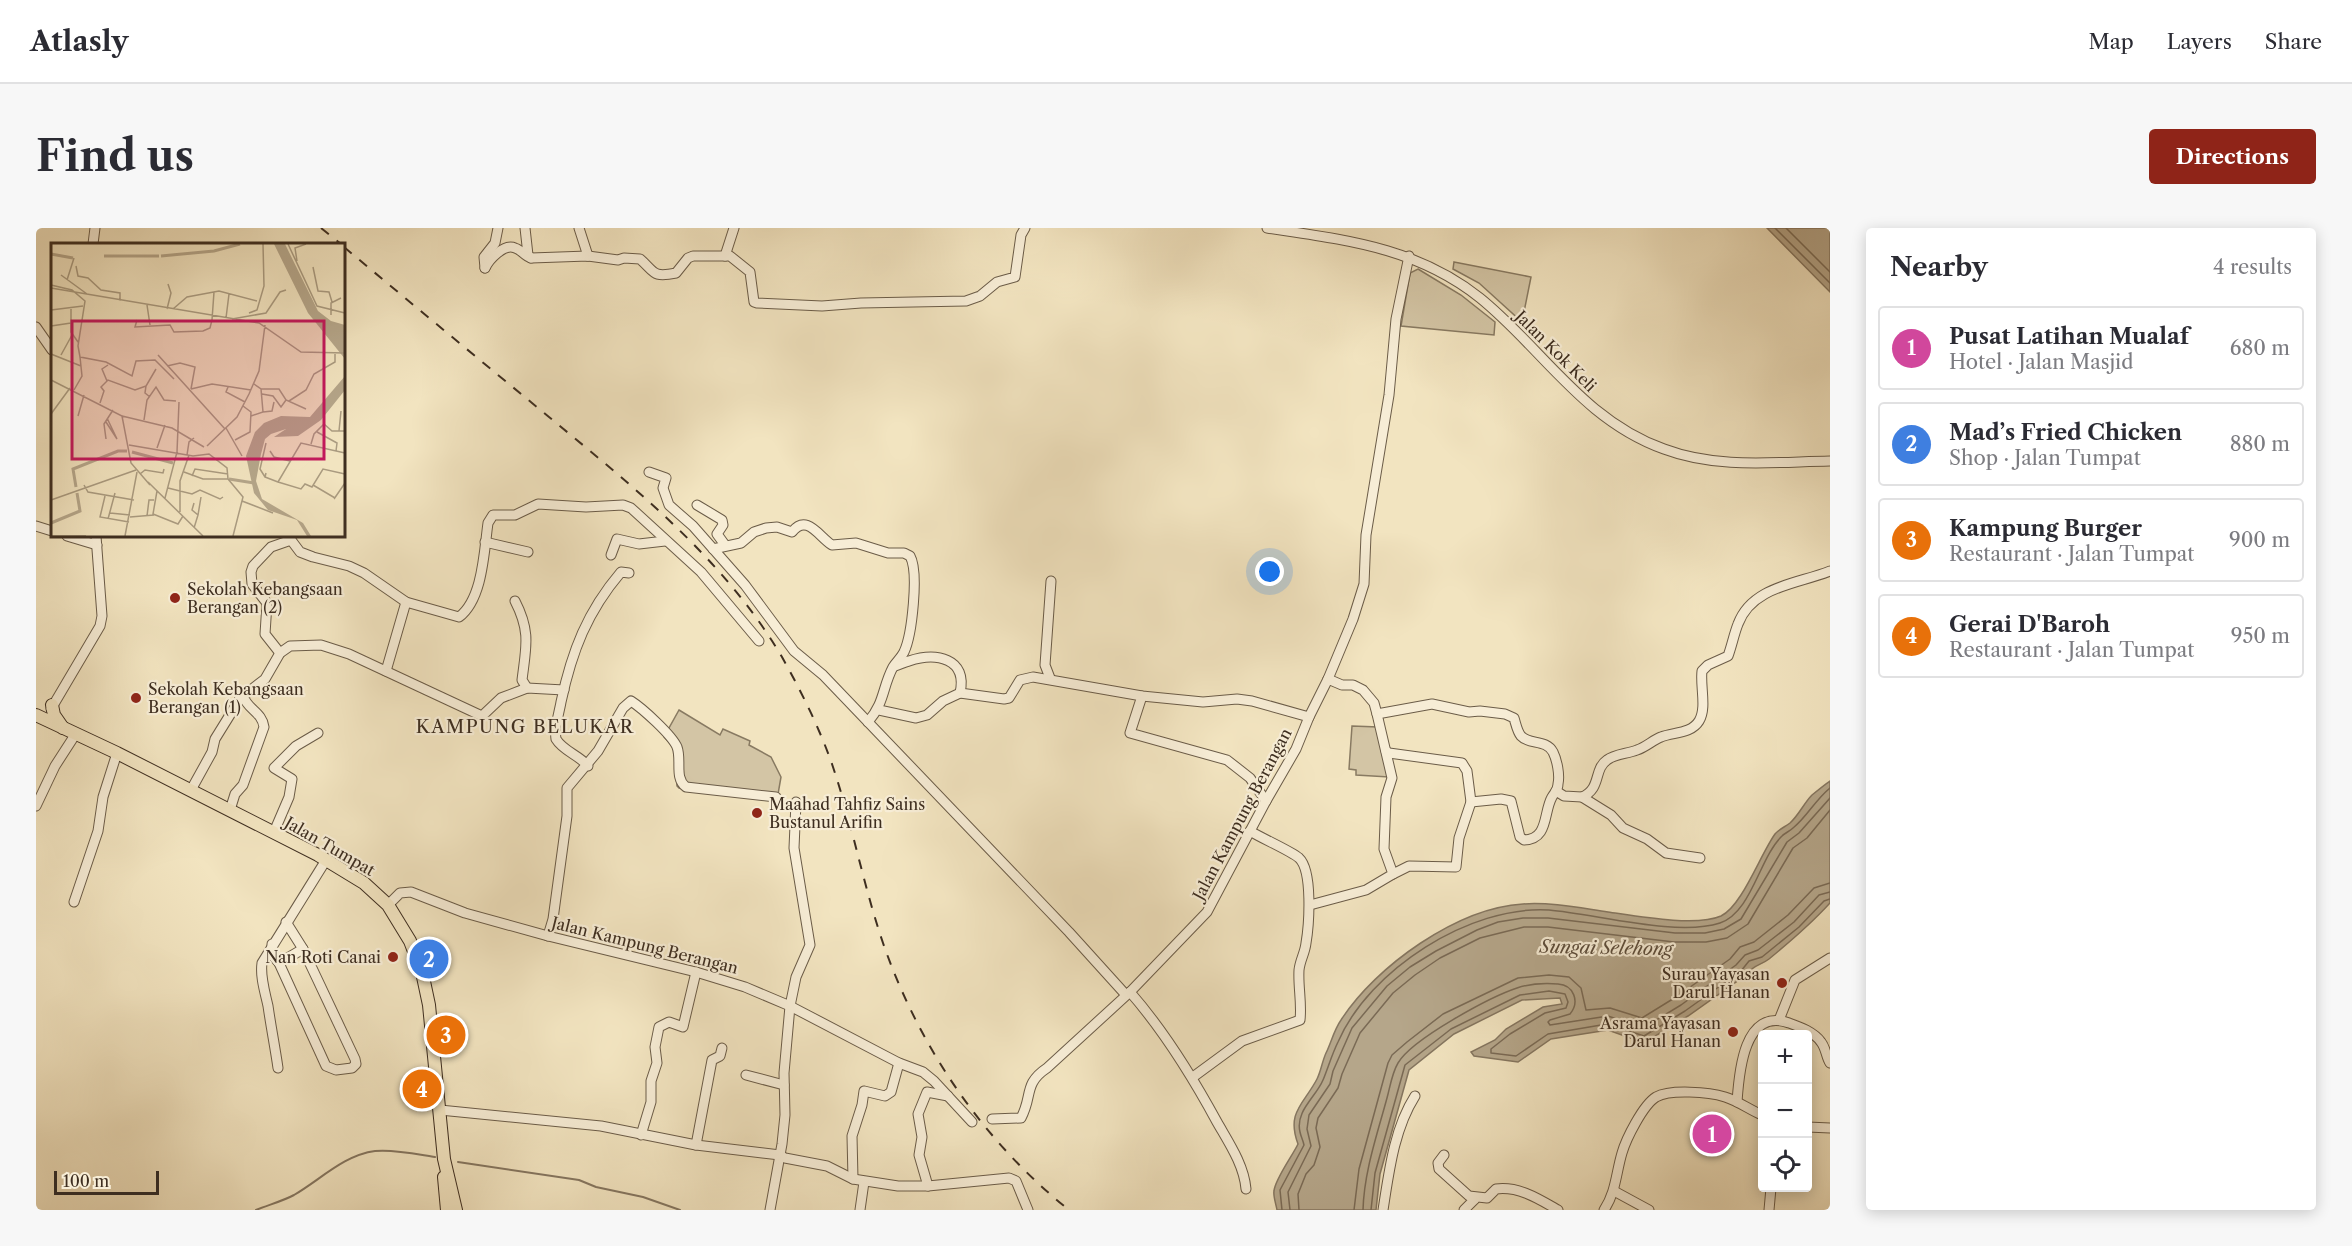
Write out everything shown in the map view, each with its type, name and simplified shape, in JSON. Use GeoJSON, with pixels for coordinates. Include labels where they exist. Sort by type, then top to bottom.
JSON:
{"type":"FeatureCollection","features":[{"type":"Feature","properties":{"kind":"main road"},"geometry":{"type":"LineString","coordinates":[[52,705],[54,714],[63,728]]}},
{"type":"Feature","properties":{"kind":"main road","name":"Jalan Tumpat"},"geometry":{"type":"LineString","coordinates":[[41,717],[191,790],[326,860],[364,883],[388,905],[410,941],[422,972],[429,1005],[446,1170],[450,1178],[456,1210]]}},
{"type":"Feature","properties":{"kind":"main road","name":"Jalan Tumpat"},"geometry":{"type":"LineString","coordinates":[[446,1170],[443,1180],[447,1210]]}},
{"type":"Feature","properties":{"kind":"street"},"geometry":{"type":"LineString","coordinates":[[93,243],[95,228]]}},
{"type":"Feature","properties":{"kind":"street"},"geometry":{"type":"LineString","coordinates":[[498,228],[495,243],[484,256],[485,268],[508,247],[514,247],[524,256],[531,258],[588,256],[618,260],[640,259],[651,272],[660,275],[676,273],[687,258],[693,256],[725,256],[734,258],[750,272],[754,302],[822,306],[966,301],[980,296],[997,282],[1015,277],[1021,235],[1025,228]]}},
{"type":"Feature","properties":{"kind":"street"},"geometry":{"type":"LineString","coordinates":[[525,228],[528,255],[531,258]]}},
{"type":"Feature","properties":{"kind":"street"},"geometry":{"type":"LineString","coordinates":[[579,228],[588,256]]}},
{"type":"Feature","properties":{"kind":"street"},"geometry":{"type":"LineString","coordinates":[[725,256],[734,228]]}},
{"type":"Feature","properties":{"kind":"street","name":"Jalan Kok Keli"},"geometry":{"type":"LineString","coordinates":[[1267,228],[1364,244],[1408,256],[1478,297],[1519,334],[1592,408],[1635,438],[1662,449],[1700,459],[1744,463],[1830,461]]}},
{"type":"Feature","properties":{"kind":"street","name":"Jalan Kampung Berangan"},"geometry":{"type":"LineString","coordinates":[[992,1119],[1021,1118],[1025,1111],[1032,1081],[1036,1076],[1128,994],[1207,912],[1296,749],[1353,620],[1364,584],[1366,535],[1389,395],[1396,319],[1408,256]]}},
{"type":"Feature","properties":{"kind":"street"},"geometry":{"type":"LineString","coordinates":[[36,327],[51,349]]}},
{"type":"Feature","properties":{"kind":"street"},"geometry":{"type":"LineString","coordinates":[[649,472],[666,478],[663,488],[669,506],[693,526],[745,585],[794,651],[823,675],[1128,994],[1149,1013],[1193,1077],[1233,1151],[1245,1180],[1246,1190]]}},
{"type":"Feature","properties":{"kind":"street"},"geometry":{"type":"LineString","coordinates":[[280,652],[266,634],[267,603],[252,584],[253,566],[271,547],[289,538],[300,552],[364,573],[406,602],[459,617],[464,614],[478,585],[488,523],[493,515],[515,515],[538,504],[586,507],[623,505],[631,508],[701,572],[759,640]]}},
{"type":"Feature","properties":{"kind":"street"},"geometry":{"type":"LineString","coordinates":[[697,505],[722,520],[723,525],[717,534],[725,545]]}},
{"type":"Feature","properties":{"kind":"street"},"geometry":{"type":"LineString","coordinates":[[713,549],[741,543],[754,532],[766,528],[777,527],[792,532],[797,526],[806,525],[816,529],[832,545],[856,543],[888,553],[904,553],[910,556],[913,567],[912,623],[903,654],[893,667],[879,710],[868,722]]}},
{"type":"Feature","properties":{"kind":"street"},"geometry":{"type":"LineString","coordinates":[[36,526],[51,531]]}},
{"type":"Feature","properties":{"kind":"street"},"geometry":{"type":"LineString","coordinates":[[41,717],[52,705],[100,626],[102,616],[97,540],[74,537]]}},
{"type":"Feature","properties":{"kind":"street"},"geometry":{"type":"LineString","coordinates":[[611,555],[617,539],[639,544],[665,541]]}},
{"type":"Feature","properties":{"kind":"street"},"geometry":{"type":"LineString","coordinates":[[485,542],[528,552]]}},
{"type":"Feature","properties":{"kind":"street"},"geometry":{"type":"LineString","coordinates":[[1582,797],[1593,789],[1603,764],[1608,759],[1638,749],[1660,737],[1694,727],[1699,721],[1702,707],[1702,671],[1708,665],[1728,656],[1738,624],[1746,610],[1779,586],[1830,571]]}},
{"type":"Feature","properties":{"kind":"street"},"geometry":{"type":"LineString","coordinates":[[588,766],[581,758],[562,747],[556,739],[564,690],[574,650],[588,617],[601,596],[621,572],[629,573]]}},
{"type":"Feature","properties":{"kind":"street"},"geometry":{"type":"LineString","coordinates":[[1050,678],[1045,665],[1052,581]]}},
{"type":"Feature","properties":{"kind":"street"},"geometry":{"type":"LineString","coordinates":[[515,601],[526,627],[527,643],[522,680],[527,688]]}},
{"type":"Feature","properties":{"kind":"street"},"geometry":{"type":"LineString","coordinates":[[386,671],[406,602]]}},
{"type":"Feature","properties":{"kind":"street"},"geometry":{"type":"LineString","coordinates":[[230,810],[236,794],[243,785],[264,727],[258,712],[245,702],[243,696],[265,679],[280,652],[290,646],[333,647],[482,716],[501,698],[527,688],[564,690]]}},
{"type":"Feature","properties":{"kind":"street"},"geometry":{"type":"LineString","coordinates":[[893,667],[921,658],[946,659],[959,669],[963,682],[960,693]]}},
{"type":"Feature","properties":{"kind":"street"},"geometry":{"type":"LineString","coordinates":[[879,710],[916,718],[927,715],[943,701],[960,693],[1004,699],[1009,698],[1017,683],[1024,678],[1050,678],[1142,696],[1203,702],[1244,700],[1309,717]]}},
{"type":"Feature","properties":{"kind":"street"},"geometry":{"type":"LineString","coordinates":[[1328,679],[1364,690],[1374,703],[1392,778],[1386,797],[1384,849],[1393,874]]}},
{"type":"Feature","properties":{"kind":"street"},"geometry":{"type":"LineString","coordinates":[[1142,696],[1130,734],[1227,760],[1239,767],[1250,778],[1266,801]]}},
{"type":"Feature","properties":{"kind":"street"},"geometry":{"type":"LineString","coordinates":[[191,790],[212,752],[215,739],[241,697]]}},
{"type":"Feature","properties":{"kind":"street"},"geometry":{"type":"LineString","coordinates":[[548,936],[554,919],[564,839],[567,788],[588,766],[623,708],[631,701],[644,709],[677,747],[681,782],[686,788],[776,797]]}},
{"type":"Feature","properties":{"kind":"street"},"geometry":{"type":"LineString","coordinates":[[1377,714],[1432,704],[1469,712],[1505,714],[1514,718],[1519,734],[1523,738],[1546,745],[1553,752],[1559,783],[1557,792],[1552,797],[1541,832],[1529,840],[1520,837],[1511,801],[1501,799],[1471,802]]}},
{"type":"Feature","properties":{"kind":"street"},"geometry":{"type":"LineString","coordinates":[[274,832],[289,797],[291,779],[274,768],[296,746],[318,733]]}},
{"type":"Feature","properties":{"kind":"street"},"geometry":{"type":"LineString","coordinates":[[36,807],[55,766],[75,735]]}},
{"type":"Feature","properties":{"kind":"street"},"geometry":{"type":"LineString","coordinates":[[1310,905],[1366,890],[1409,866],[1456,867],[1459,838],[1471,802],[1467,771],[1462,764],[1447,760],[1386,751]]}},
{"type":"Feature","properties":{"kind":"street"},"geometry":{"type":"LineString","coordinates":[[74,902],[98,831],[103,797],[117,753]]}},
{"type":"Feature","properties":{"kind":"street"},"geometry":{"type":"LineString","coordinates":[[1557,792],[1564,796],[1582,797],[1611,815],[1623,828],[1647,839],[1662,851],[1678,856],[1700,858]]}},
{"type":"Feature","properties":{"kind":"street"},"geometry":{"type":"LineString","coordinates":[[770,1210],[785,1115],[784,1085],[790,1006],[796,977],[810,945],[794,848],[796,802]]}},
{"type":"Feature","properties":{"kind":"street"},"geometry":{"type":"LineString","coordinates":[[1193,1077],[1242,1041],[1299,1020],[1302,1006],[1300,961],[1306,946],[1310,905],[1306,873],[1300,859],[1250,831]]}},
{"type":"Feature","properties":{"kind":"street"},"geometry":{"type":"LineString","coordinates":[[278,1068],[261,972],[263,961],[326,860]]}},
{"type":"Feature","properties":{"kind":"street","name":"Jalan Kampung Berangan"},"geometry":{"type":"LineString","coordinates":[[388,905],[400,894],[411,892],[465,913],[696,972],[745,987],[790,1006],[899,1063],[929,1076],[972,1122]]}},
{"type":"Feature","properties":{"kind":"street"},"geometry":{"type":"LineString","coordinates":[[272,944],[272,955],[279,963],[326,1066],[336,1070],[352,1068],[356,1064],[355,1059],[303,949],[286,922]]}},
{"type":"Feature","properties":{"kind":"street"},"geometry":{"type":"LineString","coordinates":[[279,963],[303,949]]}},
{"type":"Feature","properties":{"kind":"street"},"geometry":{"type":"LineString","coordinates":[[1779,1020],[1795,980],[1830,958]]}},
{"type":"Feature","properties":{"kind":"street"},"geometry":{"type":"LineString","coordinates":[[641,1134],[651,1102],[651,1082],[657,1063],[655,1047],[659,1027],[669,1022],[683,1027],[696,972]]}},
{"type":"Feature","properties":{"kind":"street"},"geometry":{"type":"LineString","coordinates":[[1737,1102],[1740,1066],[1754,1033],[1766,1022],[1779,1020],[1803,1029],[1817,1038],[1830,1063]]}},
{"type":"Feature","properties":{"kind":"street"},"geometry":{"type":"LineString","coordinates":[[696,1145],[712,1060],[720,1056],[722,1048]]}},
{"type":"Feature","properties":{"kind":"street"},"geometry":{"type":"LineString","coordinates":[[853,1179],[852,1136],[864,1091],[885,1096],[891,1092],[899,1063]]}},
{"type":"Feature","properties":{"kind":"street"},"geometry":{"type":"LineString","coordinates":[[746,1075],[784,1085]]}},
{"type":"Feature","properties":{"kind":"street"},"geometry":{"type":"LineString","coordinates":[[928,1186],[919,1155],[922,1137],[918,1114],[927,1092],[948,1096]]}},
{"type":"Feature","properties":{"kind":"street"},"geometry":{"type":"LineString","coordinates":[[1604,1210],[1614,1191],[1624,1147],[1645,1108],[1656,1097],[1670,1094],[1704,1093],[1725,1097],[1758,1113]]}},
{"type":"Feature","properties":{"kind":"street"},"geometry":{"type":"LineString","coordinates":[[1383,1210],[1396,1141],[1407,1109],[1415,1096]]}},
{"type":"Feature","properties":{"kind":"street"},"geometry":{"type":"LineString","coordinates":[[440,1110],[601,1126],[696,1145],[780,1155],[827,1166],[864,1182],[898,1186],[928,1186],[1009,1178],[1016,1181],[1028,1210]]}},
{"type":"Feature","properties":{"kind":"street"},"geometry":{"type":"LineString","coordinates":[[1812,1127],[1830,1128]]}},
{"type":"Feature","properties":{"kind":"street"},"geometry":{"type":"LineString","coordinates":[[1444,1155],[1438,1163],[1439,1169],[1469,1196],[1487,1198],[1496,1189],[1504,1188],[1527,1193],[1558,1210]]}},
{"type":"Feature","properties":{"kind":"street"},"geometry":{"type":"LineString","coordinates":[[860,1210],[864,1182]]}},
{"type":"Feature","properties":{"kind":"street"},"geometry":{"type":"LineString","coordinates":[[1614,1191],[1649,1210]]}},
{"type":"Feature","properties":{"kind":"street"},"geometry":{"type":"LineString","coordinates":[[1769,1210],[1771,1192]]}},
{"type":"Feature","properties":{"kind":"street"},"geometry":{"type":"LineString","coordinates":[[1464,1210],[1475,1198]]}},
{"type":"Feature","properties":{"kind":"shaded area"},"geometry":{"type":"Polygon","coordinates":[[[1454,262],[1531,277],[1522,322],[1479,283],[1453,269],[1454,262]]]}},
{"type":"Feature","properties":{"kind":"shaded area"},"geometry":{"type":"Polygon","coordinates":[[[1418,269],[1461,295],[1495,322],[1494,335],[1401,326],[1410,273],[1418,269]]]}},
{"type":"Feature","properties":{"kind":"shaded area"},"geometry":{"type":"Polygon","coordinates":[[[679,710],[720,735],[723,729],[750,741],[749,745],[771,757],[781,777],[777,800],[679,788],[674,748],[664,737],[679,710]]]}},
{"type":"Feature","properties":{"kind":"shaded area"},"geometry":{"type":"Polygon","coordinates":[[[1352,726],[1378,727],[1389,777],[1356,775],[1356,770],[1349,769],[1352,726]]]}},
{"type":"Feature","properties":{"kind":"water"},"geometry":{"type":"Polygon","coordinates":[[[1767,228],[1830,228],[1830,292],[1767,228]]]}},
{"type":"Feature","properties":{"kind":"water","name":"Sungai Selehong"},"geometry":{"type":"Polygon","coordinates":[[[1830,781],[1830,903],[1769,959],[1688,1016],[1644,1043],[1608,1030],[1551,1039],[1518,1062],[1474,1056],[1471,1052],[1495,1040],[1506,1029],[1543,1007],[1562,1004],[1560,998],[1522,1000],[1454,1034],[1409,1070],[1380,1174],[1376,1210],[1277,1210],[1275,1186],[1298,1144],[1294,1124],[1295,1116],[1317,1079],[1336,1028],[1356,1000],[1375,980],[1420,943],[1472,916],[1498,908],[1523,904],[1555,905],[1682,921],[1697,921],[1721,916],[1736,902],[1775,834],[1790,823],[1812,795],[1830,781]]]}},
{"type":"Feature","properties":{"kind":"waterway"},"geometry":{"type":"LineString","coordinates":[[256,1210],[294,1195],[343,1163],[364,1153],[390,1151],[435,1157]]}},
{"type":"Feature","properties":{"kind":"waterway"},"geometry":{"type":"LineString","coordinates":[[458,1162],[579,1180],[596,1187],[643,1197],[680,1210]]}},
{"type":"Feature","properties":{"kind":"railway"},"geometry":{"type":"LineString","coordinates":[[321,228],[340,243]]}},
{"type":"Feature","properties":{"kind":"railway"},"geometry":{"type":"LineString","coordinates":[[345,248],[646,499],[706,557],[759,622],[796,683],[827,750],[883,943],[915,1019],[957,1090],[982,1123],[1009,1154],[1069,1210]]}},
{"type":"Feature","properties":{"kind":"place","name":"Sekolah Kebangsaan Berangan (2)"},"geometry":{"type":"Point","coordinates":[175,598]}},
{"type":"Feature","properties":{"kind":"place","name":"Sekolah Kebangsaan Berangan (1)"},"geometry":{"type":"Point","coordinates":[136,698]}},
{"type":"Feature","properties":{"kind":"place","name":"Maahad Tahfiz Sains Bustanul Arifin"},"geometry":{"type":"Point","coordinates":[757,813]}},
{"type":"Feature","properties":{"kind":"place","name":"Nan Roti Canai"},"geometry":{"type":"Point","coordinates":[393,957]}},
{"type":"Feature","properties":{"kind":"place","name":"Mad’s Fried Chicken"},"geometry":{"type":"Point","coordinates":[429,959]}},
{"type":"Feature","properties":{"kind":"place","name":"Surau Yayasan Darul Hanan"},"geometry":{"type":"Point","coordinates":[1782,983]}},
{"type":"Feature","properties":{"kind":"place","name":"Asrama Yayasan Darul Hanan"},"geometry":{"type":"Point","coordinates":[1733,1032]}},
{"type":"Feature","properties":{"kind":"place","name":"Kampung Burger"},"geometry":{"type":"Point","coordinates":[446,1035]}},
{"type":"Feature","properties":{"kind":"place","name":"Gerai D'Baroh"},"geometry":{"type":"Point","coordinates":[422,1089]}},
{"type":"Feature","properties":{"kind":"place","name":"Pusat Latihan Mualaf"},"geometry":{"type":"Point","coordinates":[1712,1134]}},
{"type":"Feature","properties":{"kind":"district","name":"KAMPUNG BELUKAR"},"geometry":{"type":"Point","coordinates":[525,727]}}]}
